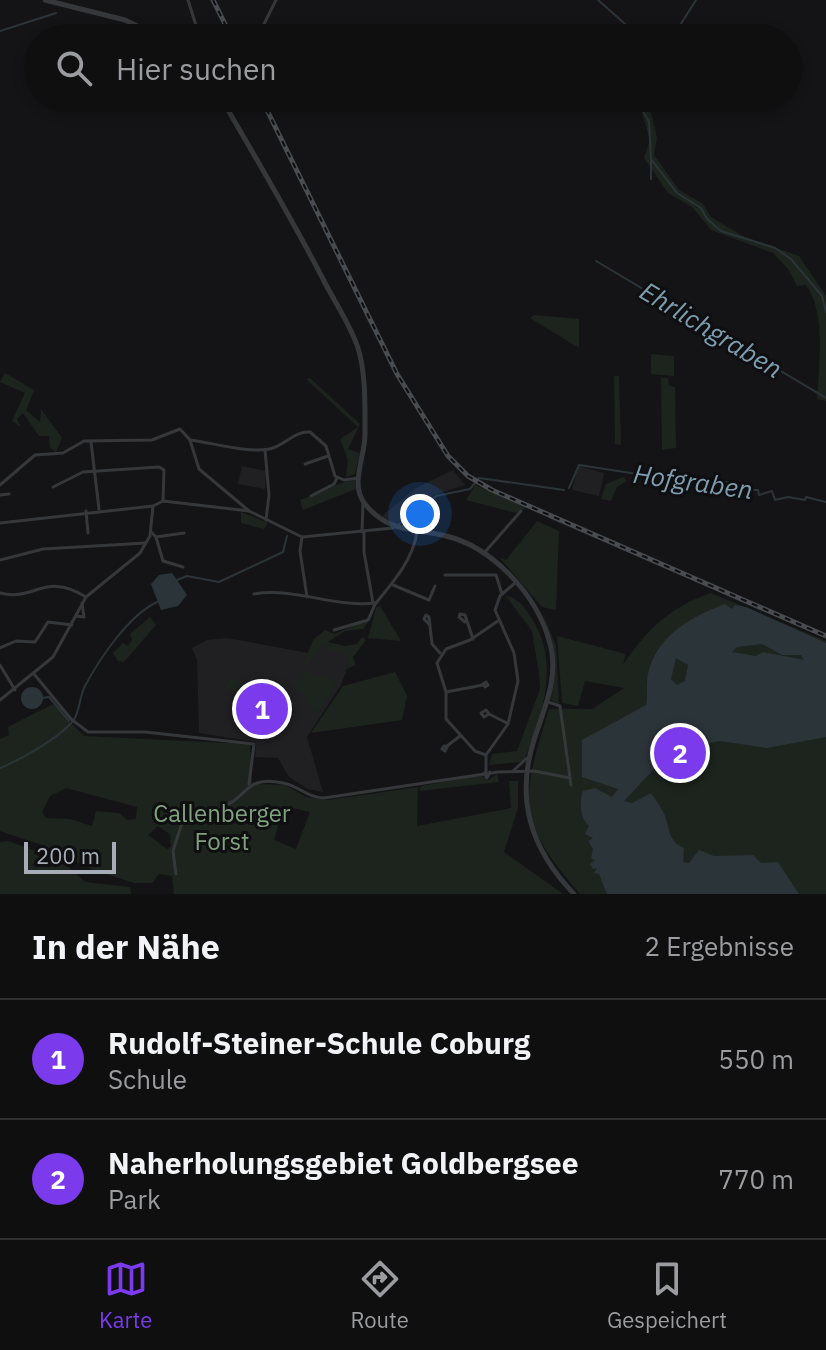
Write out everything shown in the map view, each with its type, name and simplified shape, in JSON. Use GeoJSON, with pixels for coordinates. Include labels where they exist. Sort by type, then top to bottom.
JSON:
{"type":"FeatureCollection","features":[{"type":"Feature","properties":{"kind":"street"},"geometry":{"type":"LineString","coordinates":[[45,0],[133,24]]}},
{"type":"Feature","properties":{"kind":"street"},"geometry":{"type":"LineString","coordinates":[[188,0],[196,24]]}},
{"type":"Feature","properties":{"kind":"street"},"geometry":{"type":"LineString","coordinates":[[264,24],[276,0]]}},
{"type":"Feature","properties":{"kind":"street"},"geometry":{"type":"LineString","coordinates":[[230,112],[254,160],[291,216],[358,348],[365,434],[359,478],[364,552],[374,603]]}},
{"type":"Feature","properties":{"kind":"street"},"geometry":{"type":"LineString","coordinates":[[0,485],[35,455],[63,453],[91,440],[152,440],[180,429],[190,440],[199,469],[249,511],[302,537],[393,528],[448,536],[485,552],[533,606],[552,651],[548,702],[527,771],[527,810],[535,841],[552,869],[574,894]]}},
{"type":"Feature","properties":{"kind":"street"},"geometry":{"type":"LineString","coordinates":[[190,440],[265,450],[284,444],[298,433],[310,432],[322,439],[337,478],[334,484],[311,496]]}},
{"type":"Feature","properties":{"kind":"street"},"geometry":{"type":"LineString","coordinates":[[91,440],[99,509]]}},
{"type":"Feature","properties":{"kind":"street"},"geometry":{"type":"LineString","coordinates":[[265,450],[269,495],[266,520]]}},
{"type":"Feature","properties":{"kind":"street"},"geometry":{"type":"LineString","coordinates":[[305,464],[328,456]]}},
{"type":"Feature","properties":{"kind":"street"},"geometry":{"type":"LineString","coordinates":[[53,487],[79,473],[163,468],[163,501]]}},
{"type":"Feature","properties":{"kind":"street"},"geometry":{"type":"LineString","coordinates":[[337,478],[359,478]]}},
{"type":"Feature","properties":{"kind":"street"},"geometry":{"type":"LineString","coordinates":[[0,495],[9,494]]}},
{"type":"Feature","properties":{"kind":"street"},"geometry":{"type":"LineString","coordinates":[[0,523],[99,509],[153,506],[163,501],[249,511]]}},
{"type":"Feature","properties":{"kind":"street"},"geometry":{"type":"LineString","coordinates":[[363,502],[393,528]]}},
{"type":"Feature","properties":{"kind":"street"},"geometry":{"type":"LineString","coordinates":[[0,700],[56,653],[76,616],[84,617],[82,603],[86,597],[132,562],[147,543],[153,506]]}},
{"type":"Feature","properties":{"kind":"street"},"geometry":{"type":"LineString","coordinates":[[86,511],[88,533]]}},
{"type":"Feature","properties":{"kind":"street"},"geometry":{"type":"LineString","coordinates":[[485,552],[521,511]]}},
{"type":"Feature","properties":{"kind":"street"},"geometry":{"type":"LineString","coordinates":[[151,532],[156,537],[163,561],[183,567]]}},
{"type":"Feature","properties":{"kind":"street"},"geometry":{"type":"LineString","coordinates":[[156,537],[184,533]]}},
{"type":"Feature","properties":{"kind":"street"},"geometry":{"type":"LineString","coordinates":[[334,630],[368,620],[374,603],[393,585],[417,533]]}},
{"type":"Feature","properties":{"kind":"street"},"geometry":{"type":"LineString","coordinates":[[302,537],[300,551],[307,597]]}},
{"type":"Feature","properties":{"kind":"street"},"geometry":{"type":"LineString","coordinates":[[0,560],[43,549],[147,543]]}},
{"type":"Feature","properties":{"kind":"street"},"geometry":{"type":"LineString","coordinates":[[445,575],[496,575],[502,594]]}},
{"type":"Feature","properties":{"kind":"street"},"geometry":{"type":"LineString","coordinates":[[487,773],[486,755],[508,724],[518,674],[514,653],[495,610],[502,594],[515,583]]}},
{"type":"Feature","properties":{"kind":"street"},"geometry":{"type":"LineString","coordinates":[[0,593],[18,594],[55,585],[69,587],[86,597]]}},
{"type":"Feature","properties":{"kind":"street"},"geometry":{"type":"LineString","coordinates":[[393,585],[429,600],[435,586]]}},
{"type":"Feature","properties":{"kind":"street"},"geometry":{"type":"LineString","coordinates":[[254,594],[374,603]]}},
{"type":"Feature","properties":{"kind":"street"},"geometry":{"type":"LineString","coordinates":[[441,653],[473,639],[498,621]]}},
{"type":"Feature","properties":{"kind":"street"},"geometry":{"type":"LineString","coordinates":[[0,648],[16,641],[35,642],[48,622],[72,625]]}},
{"type":"Feature","properties":{"kind":"street"},"geometry":{"type":"LineString","coordinates":[[465,622],[473,639]]}},
{"type":"Feature","properties":{"kind":"street"},"geometry":{"type":"LineString","coordinates":[[429,624],[432,644],[441,653]]}},
{"type":"Feature","properties":{"kind":"street"},"geometry":{"type":"LineString","coordinates":[[441,653],[438,666],[446,692],[446,719],[475,751],[486,755]]}},
{"type":"Feature","properties":{"kind":"street"},"geometry":{"type":"LineString","coordinates":[[0,665],[15,690]]}},
{"type":"Feature","properties":{"kind":"street"},"geometry":{"type":"LineString","coordinates":[[34,674],[71,719],[88,732],[145,732],[251,742],[254,744],[249,784]]}},
{"type":"Feature","properties":{"kind":"street"},"geometry":{"type":"LineString","coordinates":[[446,692],[483,685]]}},
{"type":"Feature","properties":{"kind":"street"},"geometry":{"type":"LineString","coordinates":[[548,702],[560,706],[571,785]]}},
{"type":"Feature","properties":{"kind":"street"},"geometry":{"type":"LineString","coordinates":[[489,714],[508,724]]}},
{"type":"Feature","properties":{"kind":"street"},"geometry":{"type":"LineString","coordinates":[[447,747],[460,736]]}},
{"type":"Feature","properties":{"kind":"street"},"geometry":{"type":"LineString","coordinates":[[516,770],[532,750]]}},
{"type":"Feature","properties":{"kind":"street"},"geometry":{"type":"LineString","coordinates":[[176,874],[173,851],[178,828],[194,816],[228,805],[249,784],[258,781],[285,783],[306,794],[324,798],[516,770],[570,778]]}},
{"type":"Feature","properties":{"kind":"street"},"geometry":{"type":"LineString","coordinates":[[251,775],[258,781]]}},
{"type":"Feature","properties":{"kind":"shaded area"},"geometry":{"type":"Polygon","coordinates":[[[266,112],[270,112],[374,329],[423,419],[371,328],[266,112]]]}},
{"type":"Feature","properties":{"kind":"shaded area"},"geometry":{"type":"Polygon","coordinates":[[[242,466],[266,471],[265,489],[238,484],[242,466]]]}},
{"type":"Feature","properties":{"kind":"shaded area"},"geometry":{"type":"Polygon","coordinates":[[[578,466],[604,473],[599,496],[572,490],[578,466]]]}},
{"type":"Feature","properties":{"kind":"shaded area"},"geometry":{"type":"Polygon","coordinates":[[[453,470],[465,485],[434,495],[395,525],[382,516],[416,488],[453,470]]]}},
{"type":"Feature","properties":{"kind":"shaded area"},"geometry":{"type":"Polygon","coordinates":[[[534,507],[826,634],[826,638],[550,519],[534,507]]]}},
{"type":"Feature","properties":{"kind":"shaded area"},"geometry":{"type":"Polygon","coordinates":[[[172,573],[187,595],[178,606],[161,610],[151,584],[159,575],[172,573]]]}},
{"type":"Feature","properties":{"kind":"shaded area"},"geometry":{"type":"Polygon","coordinates":[[[725,604],[732,609],[735,605],[746,607],[826,643],[826,737],[767,748],[720,741],[682,749],[656,767],[624,801],[632,803],[651,793],[665,815],[674,841],[684,848],[683,862],[689,863],[699,850],[714,856],[753,855],[761,863],[778,862],[799,894],[607,894],[599,874],[594,873],[597,868],[593,869],[590,864],[595,860],[591,858],[593,849],[588,841],[593,838],[585,834],[589,826],[582,814],[581,800],[583,791],[595,788],[612,797],[618,789],[582,777],[582,740],[646,705],[648,674],[659,649],[677,629],[725,604]],[[762,644],[737,647],[732,652],[756,656],[763,652],[804,660],[801,655],[782,655],[762,644]],[[676,658],[671,679],[677,685],[685,681],[688,665],[676,658]]]}},
{"type":"Feature","properties":{"kind":"shaded area"},"geometry":{"type":"Polygon","coordinates":[[[227,638],[314,654],[321,645],[353,652],[341,685],[307,737],[323,792],[308,789],[289,777],[278,758],[255,757],[256,742],[199,733],[197,660],[192,648],[207,640],[227,638]]]}},
{"type":"Feature","properties":{"kind":"shaded area"},"geometry":{"type":"Polygon","coordinates":[[[32,687],[40,690],[43,698],[40,706],[32,709],[24,706],[21,698],[24,690],[32,687]]]}},
{"type":"Feature","properties":{"kind":"green space"},"geometry":{"type":"Polygon","coordinates":[[[641,112],[651,112],[657,138],[654,155],[679,190],[703,204],[711,217],[743,236],[799,256],[826,296],[826,401],[817,399],[819,324],[806,285],[797,286],[789,270],[773,253],[711,230],[692,207],[668,193],[644,158],[650,139],[641,112]]]}},
{"type":"Feature","properties":{"kind":"green space"},"geometry":{"type":"Polygon","coordinates":[[[534,315],[579,319],[579,348],[530,318],[534,315]]]}},
{"type":"Feature","properties":{"kind":"green space"},"geometry":{"type":"Polygon","coordinates":[[[651,354],[674,356],[674,376],[651,374],[651,354]]]}},
{"type":"Feature","properties":{"kind":"green space"},"geometry":{"type":"Polygon","coordinates":[[[5,373],[34,390],[26,410],[40,422],[41,409],[62,438],[56,452],[50,448],[49,436],[39,436],[23,413],[17,419],[21,427],[12,421],[25,393],[0,382],[5,373]]]}},
{"type":"Feature","properties":{"kind":"green space"},"geometry":{"type":"Polygon","coordinates":[[[614,376],[619,376],[621,445],[615,444],[614,376]]]}},
{"type":"Feature","properties":{"kind":"green space"},"geometry":{"type":"Polygon","coordinates":[[[310,378],[360,424],[348,449],[360,453],[355,474],[346,477],[348,460],[340,439],[358,427],[306,379],[310,378]]]}},
{"type":"Feature","properties":{"kind":"green space"},"geometry":{"type":"Polygon","coordinates":[[[661,378],[668,378],[669,386],[675,387],[676,448],[662,450],[661,378]]]}},
{"type":"Feature","properties":{"kind":"green space"},"geometry":{"type":"Polygon","coordinates":[[[623,477],[627,481],[617,487],[611,501],[601,499],[606,484],[623,477]]]}},
{"type":"Feature","properties":{"kind":"green space"},"geometry":{"type":"Polygon","coordinates":[[[355,480],[356,489],[303,510],[300,500],[355,480]]]}},
{"type":"Feature","properties":{"kind":"green space"},"geometry":{"type":"Polygon","coordinates":[[[475,485],[527,507],[516,513],[466,500],[475,485]]]}},
{"type":"Feature","properties":{"kind":"green space"},"geometry":{"type":"Polygon","coordinates":[[[241,512],[268,523],[264,529],[241,523],[241,512]]]}},
{"type":"Feature","properties":{"kind":"green space"},"geometry":{"type":"Polygon","coordinates":[[[537,521],[559,531],[556,610],[542,607],[499,557],[506,560],[537,521]]]}},
{"type":"Feature","properties":{"kind":"green space"},"geometry":{"type":"Polygon","coordinates":[[[711,593],[826,641],[826,894],[580,894],[544,846],[534,826],[529,788],[533,766],[549,709],[592,709],[624,688],[585,681],[578,706],[562,703],[557,636],[626,654],[623,665],[660,621],[683,605],[711,593]]]}},
{"type":"Feature","properties":{"kind":"green space"},"geometry":{"type":"Polygon","coordinates":[[[505,595],[523,607],[540,636],[547,670],[546,688],[525,758],[520,762],[489,765],[492,754],[517,751],[540,689],[532,631],[505,595]]]}},
{"type":"Feature","properties":{"kind":"green space"},"geometry":{"type":"Polygon","coordinates":[[[380,606],[401,641],[368,638],[376,608],[380,606]]]}},
{"type":"Feature","properties":{"kind":"green space"},"geometry":{"type":"Polygon","coordinates":[[[542,611],[556,646],[559,704],[551,700],[553,645],[542,611]]]}},
{"type":"Feature","properties":{"kind":"green space"},"geometry":{"type":"Polygon","coordinates":[[[150,617],[156,625],[124,662],[118,661],[113,653],[123,643],[128,646],[132,640],[130,634],[150,617]]]}},
{"type":"Feature","properties":{"kind":"green space"},"geometry":{"type":"Polygon","coordinates":[[[370,619],[363,629],[345,631],[328,642],[345,646],[357,644],[362,637],[366,640],[353,657],[355,665],[347,669],[349,658],[343,651],[334,651],[322,645],[306,666],[303,664],[313,640],[325,630],[334,634],[370,619]]]}},
{"type":"Feature","properties":{"kind":"green space"},"geometry":{"type":"Polygon","coordinates":[[[305,671],[318,675],[317,679],[320,673],[337,684],[317,714],[305,695],[294,688],[305,671]]]}},
{"type":"Feature","properties":{"kind":"green space"},"geometry":{"type":"Polygon","coordinates":[[[395,672],[407,696],[402,720],[311,733],[343,686],[395,672]]]}},
{"type":"Feature","properties":{"kind":"green space"},"geometry":{"type":"Polygon","coordinates":[[[233,677],[248,686],[249,696],[225,688],[233,677]]]}},
{"type":"Feature","properties":{"kind":"green space"},"geometry":{"type":"Polygon","coordinates":[[[282,683],[285,685],[274,720],[262,740],[259,736],[265,732],[273,711],[261,699],[272,701],[282,683]]]}},
{"type":"Feature","properties":{"kind":"green space","name":"Callenberger Forst"},"geometry":{"type":"Polygon","coordinates":[[[53,704],[84,736],[250,744],[252,784],[285,785],[306,797],[328,800],[418,787],[417,826],[511,808],[509,781],[518,781],[518,808],[504,852],[563,894],[174,894],[172,876],[159,874],[152,883],[134,883],[91,869],[42,845],[0,831],[0,739],[9,735],[8,727],[53,704]],[[66,788],[50,796],[42,812],[46,818],[70,819],[92,826],[96,811],[119,813],[127,820],[136,819],[137,807],[66,788]],[[284,806],[274,840],[296,849],[310,812],[284,806]],[[158,826],[148,835],[167,849],[171,846],[170,834],[158,826]]]}},
{"type":"Feature","properties":{"kind":"green space"},"geometry":{"type":"Polygon","coordinates":[[[497,774],[499,782],[420,791],[421,786],[481,775],[488,780],[497,774]]]}},
{"type":"Feature","properties":{"kind":"green space","name":"Callenberger Forst"},"geometry":{"type":"Polygon","coordinates":[[[8,841],[59,859],[85,882],[130,887],[131,894],[0,894],[0,842],[8,841]]]}},
{"type":"Feature","properties":{"kind":"waterway"},"geometry":{"type":"LineString","coordinates":[[598,0],[625,24]]}},
{"type":"Feature","properties":{"kind":"waterway"},"geometry":{"type":"LineString","coordinates":[[681,24],[696,0]]}},
{"type":"Feature","properties":{"kind":"waterway"},"geometry":{"type":"LineString","coordinates":[[0,31],[56,13]]}},
{"type":"Feature","properties":{"kind":"waterway"},"geometry":{"type":"LineString","coordinates":[[644,112],[649,122],[651,159],[677,193],[701,208],[707,219],[721,231],[775,248],[791,259],[822,296],[826,312]]}},
{"type":"Feature","properties":{"kind":"waterway"},"geometry":{"type":"LineString","coordinates":[[651,160],[651,179]]}},
{"type":"Feature","properties":{"kind":"waterway","name":"Ehrlichgraben"},"geometry":{"type":"LineString","coordinates":[[596,261],[826,398]]}},
{"type":"Feature","properties":{"kind":"waterway","name":"Hofgraben"},"geometry":{"type":"LineString","coordinates":[[569,488],[579,465],[715,486],[726,482],[734,484],[738,494],[745,490],[758,490],[759,495],[772,491],[775,500],[788,497],[805,500],[806,497],[826,502]]}},
{"type":"Feature","properties":{"kind":"waterway","name":"Hofgraben"},"geometry":{"type":"LineString","coordinates":[[399,524],[436,496],[470,489],[479,478],[564,490]]}},
{"type":"Feature","properties":{"kind":"waterway"},"geometry":{"type":"LineString","coordinates":[[177,580],[187,576],[219,582],[283,552],[287,536]]}},
{"type":"Feature","properties":{"kind":"waterway"},"geometry":{"type":"LineString","coordinates":[[0,768],[39,748],[73,721],[85,686],[107,651],[125,627],[157,602]]}},
{"type":"Feature","properties":{"kind":"waterway"},"geometry":{"type":"LineString","coordinates":[[42,698],[49,697],[69,721]]}},
{"type":"Feature","properties":{"kind":"railway"},"geometry":{"type":"LineString","coordinates":[[213,0],[225,24]]}},
{"type":"Feature","properties":{"kind":"railway"},"geometry":{"type":"LineString","coordinates":[[268,112],[397,374],[448,456],[468,476],[492,490],[826,636]]}},
{"type":"Feature","properties":{"kind":"place","name":"Rudolf-Steiner-Schule Coburg"},"geometry":{"type":"Point","coordinates":[262,709]}},
{"type":"Feature","properties":{"kind":"place","name":"Naherholungsgebiet Goldbergsee"},"geometry":{"type":"Point","coordinates":[680,753]}}]}
